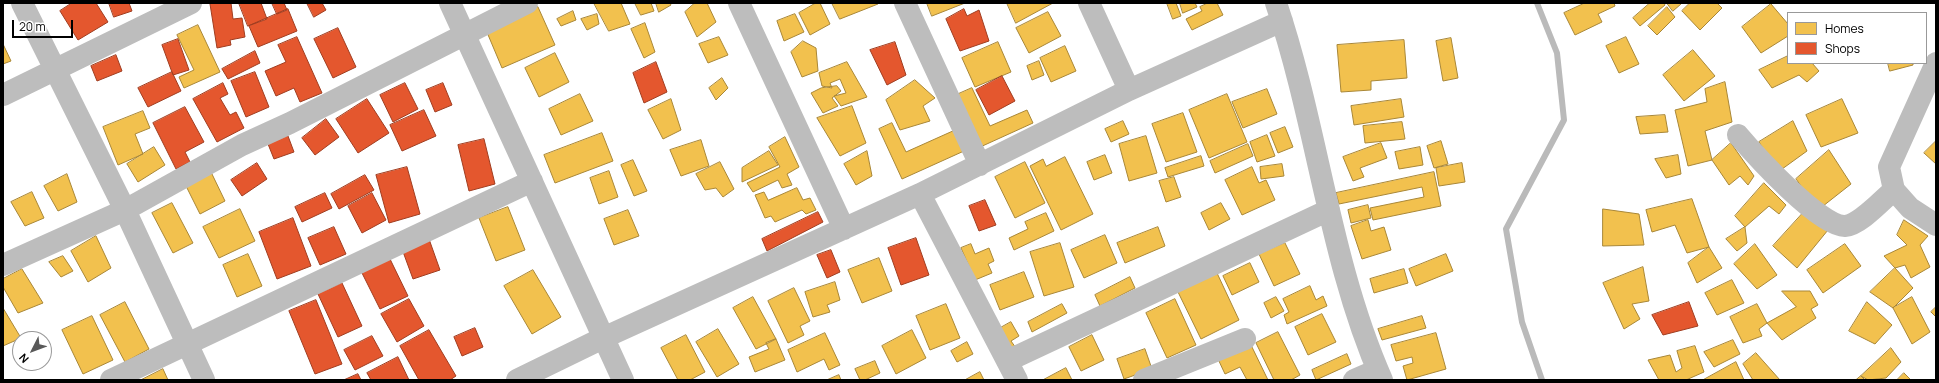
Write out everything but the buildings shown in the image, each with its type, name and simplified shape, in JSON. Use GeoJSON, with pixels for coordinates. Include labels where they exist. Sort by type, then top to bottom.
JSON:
{"type":"FeatureCollection","features":[{"type":"Feature","properties":{"kind":"street"},"geometry":{"type":"LineString","coordinates":[[22,3],[125,210],[204,380]]}},
{"type":"Feature","properties":{"kind":"street"},"geometry":{"type":"LineString","coordinates":[[3,95],[191,3]]}},
{"type":"Feature","properties":{"kind":"street"},"geometry":{"type":"LineString","coordinates":[[450,3],[623,380]]}},
{"type":"Feature","properties":{"kind":"street"},"geometry":{"type":"LineString","coordinates":[[3,265],[125,210],[242,145],[290,123],[527,3]]}},
{"type":"Feature","properties":{"kind":"street"},"geometry":{"type":"LineString","coordinates":[[739,3],[844,229]]}},
{"type":"Feature","properties":{"kind":"street"},"geometry":{"type":"LineString","coordinates":[[906,3],[980,165]]}},
{"type":"Feature","properties":{"kind":"street"},"geometry":{"type":"LineString","coordinates":[[1089,3],[1129,90]]}},
{"type":"Feature","properties":{"kind":"street"},"geometry":{"type":"LineString","coordinates":[[517,380],[603,338],[920,194],[1129,90],[1279,12],[1305,103],[1344,273],[1380,375],[1354,380]]}},
{"type":"Feature","properties":{"kind":"street"},"geometry":{"type":"LineString","coordinates":[[1936,63],[1889,167],[1894,190],[1910,208],[1936,225]]}},
{"type":"Feature","properties":{"kind":"street"},"geometry":{"type":"LineString","coordinates":[[1738,136],[1776,177],[1806,203],[1831,221],[1844,226],[1856,223],[1894,190]]}},
{"type":"Feature","properties":{"kind":"street"},"geometry":{"type":"LineString","coordinates":[[111,380],[532,181]]}},
{"type":"Feature","properties":{"kind":"street"},"geometry":{"type":"LineString","coordinates":[[920,194],[1017,380]]}},
{"type":"Feature","properties":{"kind":"street"},"geometry":{"type":"LineString","coordinates":[[1007,361],[1329,210]]}},
{"type":"Feature","properties":{"kind":"street"},"geometry":{"type":"LineString","coordinates":[[1144,380],[1245,339]]}},
{"type":"Feature","properties":{"kind":"waterway"},"geometry":{"type":"LineString","coordinates":[[1537,3],[1557,53],[1564,120],[1506,229],[1522,322],[1542,380]]}}]}
